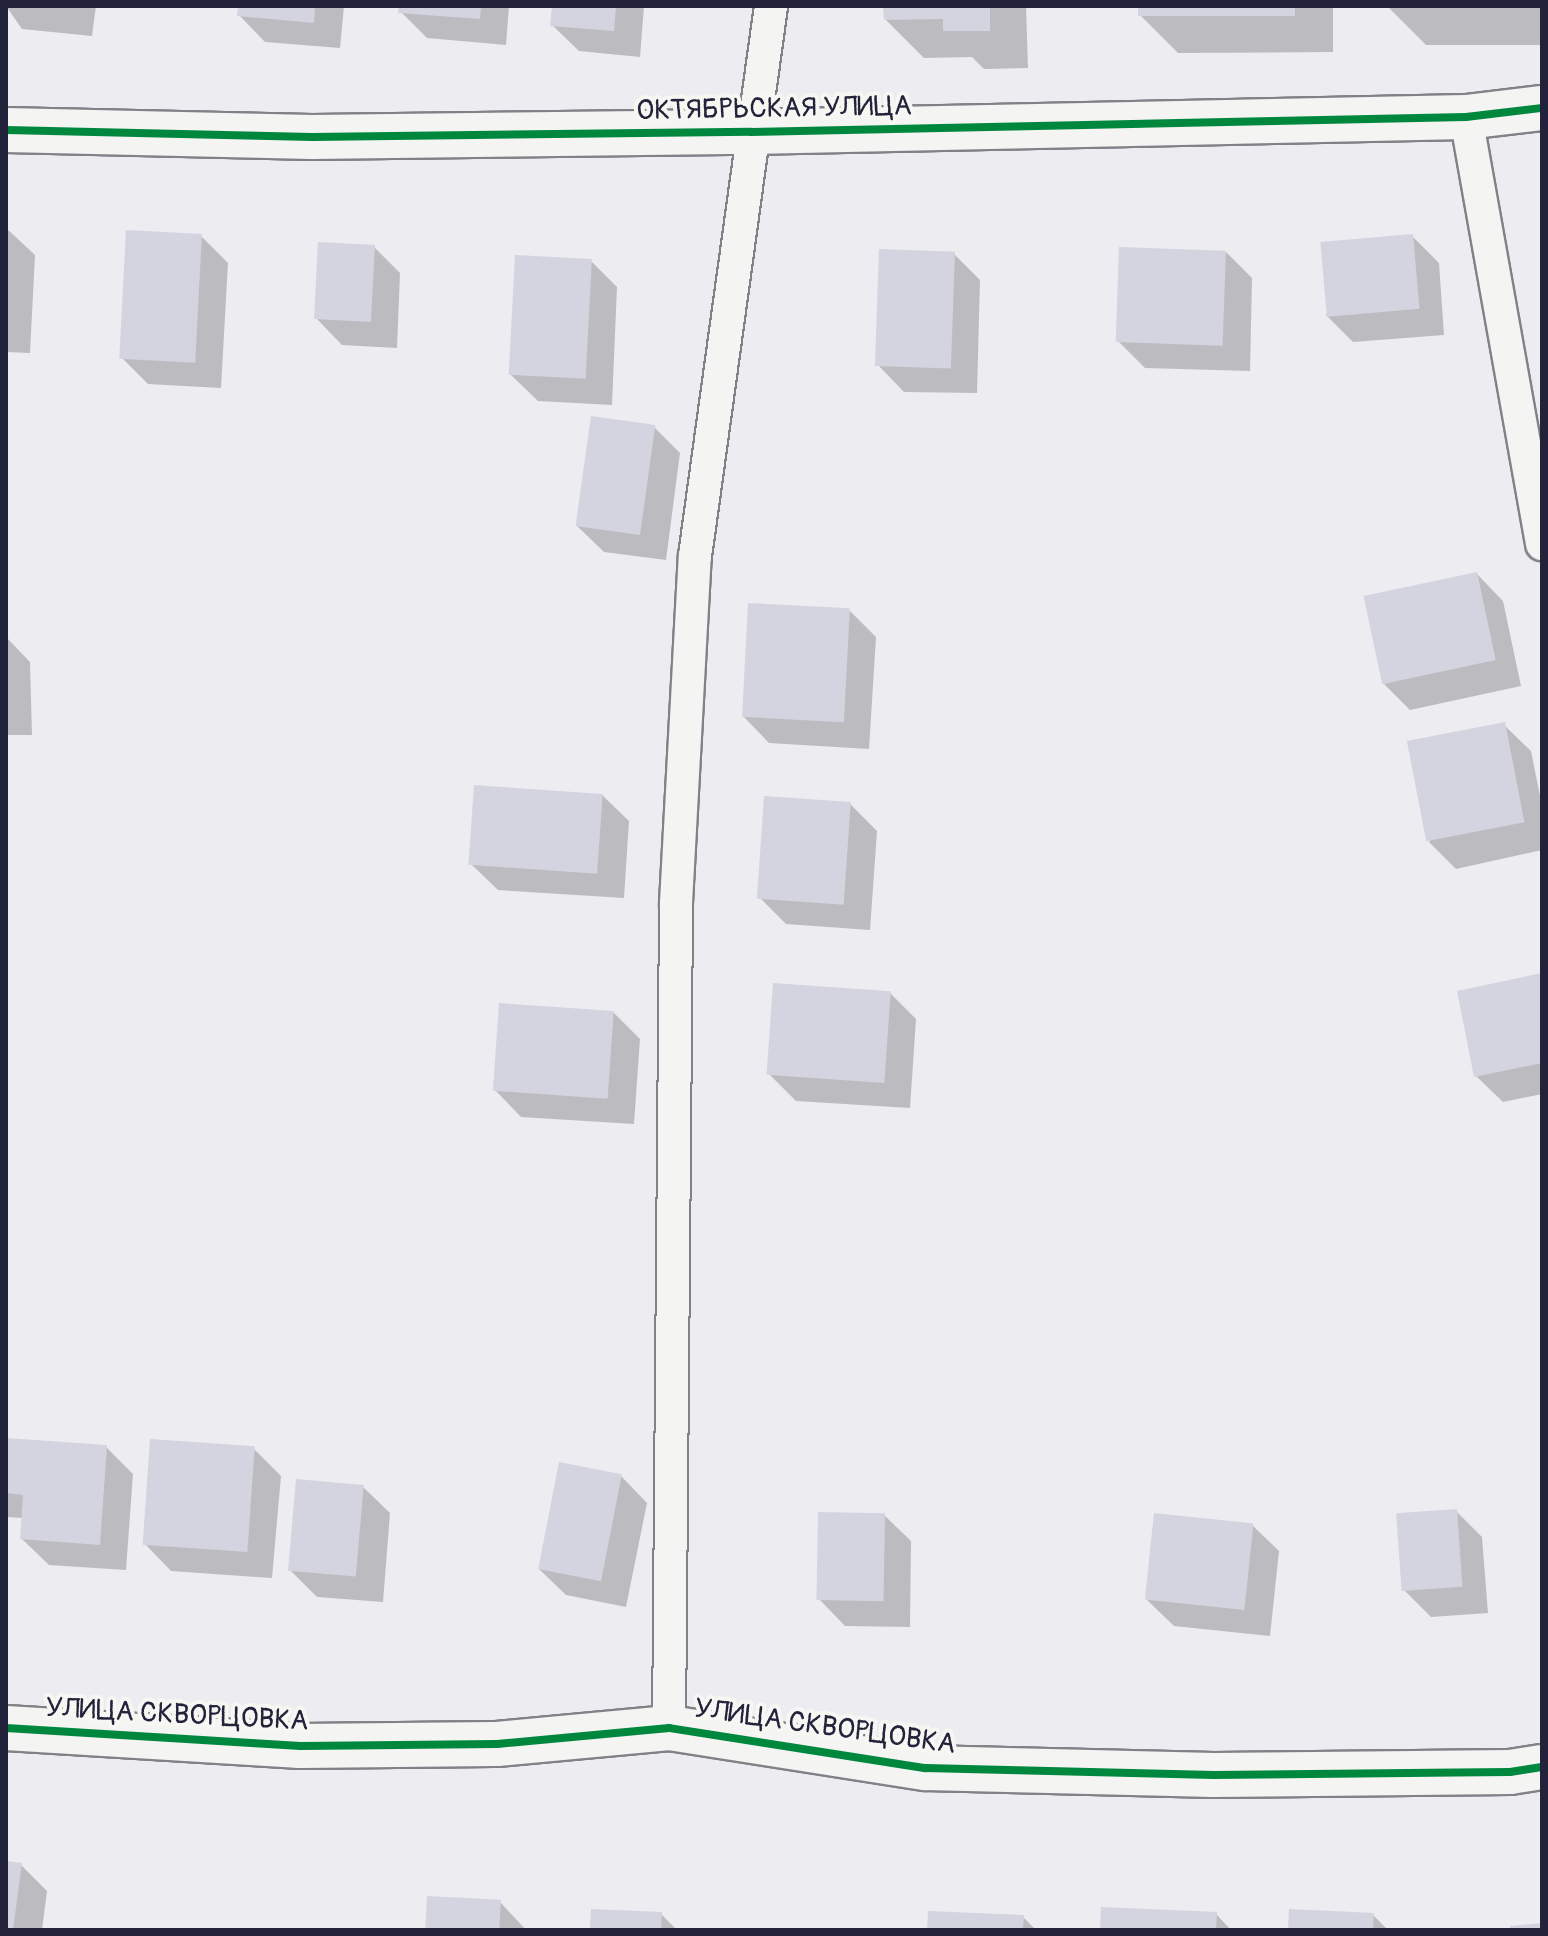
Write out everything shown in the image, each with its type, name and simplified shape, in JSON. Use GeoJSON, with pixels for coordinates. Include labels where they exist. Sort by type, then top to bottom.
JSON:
{"type":"FeatureCollection","features":[{"type":"Feature","properties":{"kind":"street","name":"ОКТЯБРЬСКАЯ УЛИЦА"},"geometry":{"type":"LineString","coordinates":[[6,130],[312,137],[751,132],[1466,117],[1542,108]]}},
{"type":"Feature","properties":{"kind":"street","name":"УЛИЦА СКВОРЦОВКА"},"geometry":{"type":"LineString","coordinates":[[6,1728],[300,1746],[497,1744],[669,1728],[925,1768],[1214,1775],[1510,1772],[1542,1767]]}},
{"type":"Feature","properties":{"kind":"lane"},"geometry":{"type":"LineString","coordinates":[[669,1728],[678,871],[695,556],[751,132],[771,6]]}},
{"type":"Feature","properties":{"kind":"lane"},"geometry":{"type":"LineString","coordinates":[[1466,117],[1542,544]]}},
{"type":"Feature","properties":{"kind":"building"},"geometry":{"type":"Polygon","coordinates":[[[238,6],[315,6],[314,23],[237,16],[238,6]]]}},
{"type":"Feature","properties":{"kind":"building"},"geometry":{"type":"Polygon","coordinates":[[[399,6],[481,6],[480,19],[398,13],[399,6]]]}},
{"type":"Feature","properties":{"kind":"building"},"geometry":{"type":"Polygon","coordinates":[[[552,6],[616,6],[614,31],[550,26],[552,6]]]}},
{"type":"Feature","properties":{"kind":"building"},"geometry":{"type":"Polygon","coordinates":[[[883,6],[990,6],[990,31],[943,31],[943,19],[884,20],[883,6]]]}},
{"type":"Feature","properties":{"kind":"building"},"geometry":{"type":"Polygon","coordinates":[[[1138,6],[1295,6],[1295,16],[1138,16],[1138,6]]]}},
{"type":"Feature","properties":{"kind":"building"},"geometry":{"type":"Polygon","coordinates":[[[126,230],[202,234],[195,363],[119,359],[126,230]]]}},
{"type":"Feature","properties":{"kind":"building"},"geometry":{"type":"Polygon","coordinates":[[[1413,234],[1420,309],[1327,317],[1320,242],[1413,234]]]}},
{"type":"Feature","properties":{"kind":"building"},"geometry":{"type":"Polygon","coordinates":[[[318,242],[375,245],[371,322],[314,319],[318,242]]]}},
{"type":"Feature","properties":{"kind":"building"},"geometry":{"type":"Polygon","coordinates":[[[1119,247],[1226,251],[1223,346],[1116,342],[1119,247]]]}},
{"type":"Feature","properties":{"kind":"building"},"geometry":{"type":"Polygon","coordinates":[[[879,249],[955,252],[951,369],[875,366],[879,249]]]}},
{"type":"Feature","properties":{"kind":"building"},"geometry":{"type":"Polygon","coordinates":[[[515,255],[592,259],[586,379],[509,375],[515,255]]]}},
{"type":"Feature","properties":{"kind":"building"},"geometry":{"type":"Polygon","coordinates":[[[591,416],[655,425],[640,535],[576,526],[591,416]]]}},
{"type":"Feature","properties":{"kind":"building"},"geometry":{"type":"Polygon","coordinates":[[[1477,572],[1496,660],[1382,684],[1364,596],[1477,572]]]}},
{"type":"Feature","properties":{"kind":"building"},"geometry":{"type":"Polygon","coordinates":[[[748,603],[850,608],[844,722],[742,717],[748,603]]]}},
{"type":"Feature","properties":{"kind":"building"},"geometry":{"type":"Polygon","coordinates":[[[1505,722],[1524,822],[1426,841],[1407,741],[1505,722]]]}},
{"type":"Feature","properties":{"kind":"building"},"geometry":{"type":"Polygon","coordinates":[[[474,785],[603,794],[597,874],[468,865],[474,785]]]}},
{"type":"Feature","properties":{"kind":"building"},"geometry":{"type":"Polygon","coordinates":[[[764,796],[851,802],[844,905],[757,899],[764,796]]]}},
{"type":"Feature","properties":{"kind":"building"},"geometry":{"type":"Polygon","coordinates":[[[1542,973],[1542,1063],[1474,1077],[1457,991],[1542,973]]]}},
{"type":"Feature","properties":{"kind":"building"},"geometry":{"type":"Polygon","coordinates":[[[773,983],[891,991],[884,1083],[767,1075],[773,983]]]}},
{"type":"Feature","properties":{"kind":"building"},"geometry":{"type":"Polygon","coordinates":[[[499,1003],[614,1011],[608,1099],[493,1091],[499,1003]]]}},
{"type":"Feature","properties":{"kind":"building"},"geometry":{"type":"Polygon","coordinates":[[[6,1438],[107,1445],[100,1545],[20,1539],[23,1495],[6,1493],[6,1438]]]}},
{"type":"Feature","properties":{"kind":"building"},"geometry":{"type":"Polygon","coordinates":[[[150,1439],[255,1446],[247,1552],[143,1545],[150,1439]]]}},
{"type":"Feature","properties":{"kind":"building"},"geometry":{"type":"Polygon","coordinates":[[[559,1462],[622,1474],[601,1581],[538,1569],[559,1462]]]}},
{"type":"Feature","properties":{"kind":"building"},"geometry":{"type":"Polygon","coordinates":[[[296,1479],[364,1485],[356,1577],[288,1571],[296,1479]]]}},
{"type":"Feature","properties":{"kind":"building"},"geometry":{"type":"Polygon","coordinates":[[[1457,1509],[1462,1587],[1402,1591],[1396,1513],[1457,1509]]]}},
{"type":"Feature","properties":{"kind":"building"},"geometry":{"type":"Polygon","coordinates":[[[818,1512],[885,1513],[883,1601],[816,1600],[818,1512]]]}},
{"type":"Feature","properties":{"kind":"building"},"geometry":{"type":"Polygon","coordinates":[[[1154,1513],[1253,1523],[1244,1610],[1145,1600],[1154,1513]]]}},
{"type":"Feature","properties":{"kind":"building"},"geometry":{"type":"Polygon","coordinates":[[[6,1861],[22,1863],[13,1930],[6,1930],[6,1861]]]}},
{"type":"Feature","properties":{"kind":"building"},"geometry":{"type":"Polygon","coordinates":[[[427,1896],[501,1900],[499,1930],[425,1930],[427,1896]]]}},
{"type":"Feature","properties":{"kind":"building"},"geometry":{"type":"Polygon","coordinates":[[[1101,1907],[1217,1912],[1216,1930],[1100,1930],[1101,1907]]]}},
{"type":"Feature","properties":{"kind":"building"},"geometry":{"type":"Polygon","coordinates":[[[591,1909],[662,1912],[661,1930],[590,1930],[591,1909]]]}},
{"type":"Feature","properties":{"kind":"building"},"geometry":{"type":"Polygon","coordinates":[[[1289,1909],[1374,1913],[1373,1930],[1288,1930],[1289,1909]]]}},
{"type":"Feature","properties":{"kind":"building"},"geometry":{"type":"Polygon","coordinates":[[[928,1911],[1024,1915],[1023,1930],[927,1930],[928,1911]]]}},
{"type":"Feature","properties":{"kind":"building"},"geometry":{"type":"Polygon","coordinates":[[[1542,1923],[1542,1930],[1510,1930],[1510,1926],[1542,1923]]]}},
{"type":"Feature","properties":{"kind":"cycle path"},"geometry":{"type":"LineString","coordinates":[[6,130],[312,137],[751,132],[1466,117],[1542,108]]}},
{"type":"Feature","properties":{"kind":"cycle path"},"geometry":{"type":"LineString","coordinates":[[6,1728],[300,1746],[497,1744],[669,1728],[925,1768],[1214,1775],[1510,1772],[1542,1767]]}}]}
